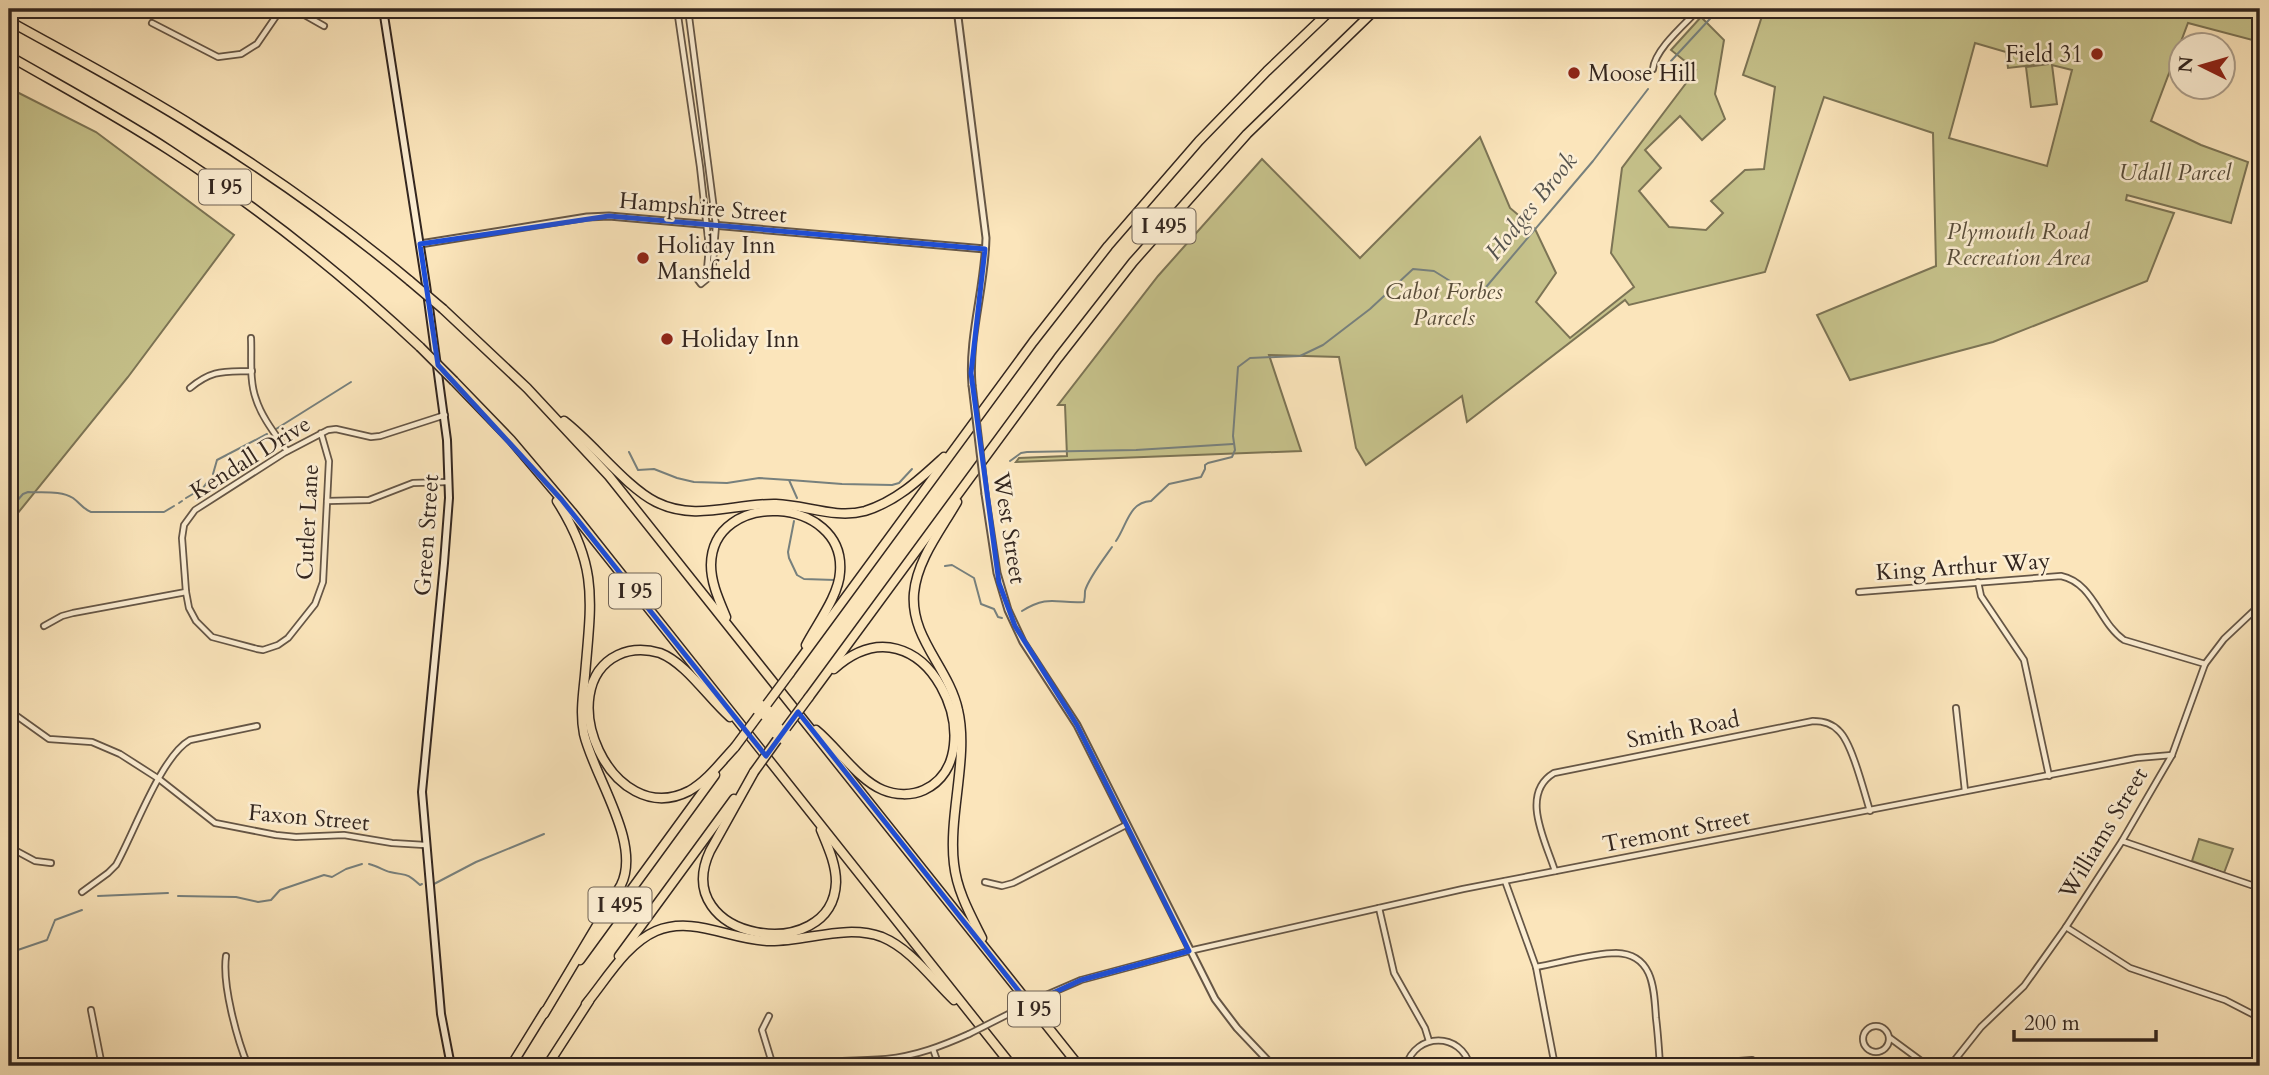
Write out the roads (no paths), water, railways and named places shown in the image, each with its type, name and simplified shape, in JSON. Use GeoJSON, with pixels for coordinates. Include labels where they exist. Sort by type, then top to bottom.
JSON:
{"type":"FeatureCollection","features":[{"type":"Feature","properties":{"kind":"highway","name":"I 495"},"geometry":{"type":"LineString","coordinates":[[511,1066],[585,953],[1059,307],[1131,218],[1199,141],[1332,9]]}},
{"type":"Feature","properties":{"kind":"highway","name":"I 495"},"geometry":{"type":"LineString","coordinates":[[547,1066],[626,947],[1090,316],[1156,235],[1257,124],[1376,9]]}},
{"type":"Feature","properties":{"kind":"highway","name":"I 95"},"geometry":{"type":"LineString","coordinates":[[9,21],[174,114],[336,222],[443,309],[539,400],[614,483],[730,626],[1079,1066]]}},
{"type":"Feature","properties":{"kind":"highway","name":"I 95"},"geometry":{"type":"LineString","coordinates":[[9,56],[141,132],[227,188],[335,271],[454,381],[572,512],[1012,1066]]}},
{"type":"Feature","properties":{"kind":"highway"},"geometry":{"type":"LineString","coordinates":[[539,400],[580,434],[643,494],[664,506],[687,512],[771,504],[836,513],[865,511],[903,493],[957,446]]}},
{"type":"Feature","properties":{"kind":"highway"},"geometry":{"type":"LineString","coordinates":[[522,454],[570,522],[588,568],[591,603],[582,706],[583,728],[625,841],[627,857],[622,881],[544,1014]]}},
{"type":"Feature","properties":{"kind":"highway"},"geometry":{"type":"LineString","coordinates":[[978,466],[922,565],[915,584],[914,604],[921,635],[950,687],[958,709],[961,736],[953,840],[954,863],[964,901],[989,952]]}},
{"type":"Feature","properties":{"kind":"highway"},"geometry":{"type":"LineString","coordinates":[[730,626],[715,589],[711,565],[715,547],[726,528],[747,515],[772,511],[794,513],[819,525],[831,537],[838,550],[839,578],[835,592],[790,673]]}},
{"type":"Feature","properties":{"kind":"highway"},"geometry":{"type":"LineString","coordinates":[[805,721],[830,741],[869,782],[891,793],[914,793],[934,784],[946,769],[953,748],[953,715],[943,688],[923,664],[898,649],[877,647],[854,654],[831,671],[809,697]]}},
{"type":"Feature","properties":{"kind":"highway"},"geometry":{"type":"LineString","coordinates":[[735,747],[704,780],[690,790],[665,797],[648,796],[638,792],[608,768],[593,740],[589,707],[597,676],[605,664],[621,654],[640,650],[660,653],[678,664],[721,710],[745,730]]}},
{"type":"Feature","properties":{"kind":"highway"},"geometry":{"type":"LineString","coordinates":[[754,772],[710,851],[705,867],[704,884],[708,897],[724,919],[749,931],[774,934],[803,928],[823,915],[833,896],[835,874],[832,858],[817,821]]}},
{"type":"Feature","properties":{"kind":"highway"},"geometry":{"type":"LineString","coordinates":[[586,1004],[636,944],[650,934],[666,928],[693,926],[771,941],[857,932],[882,937],[902,949],[975,1020]]}},
{"type":"Feature","properties":{"kind":"main road","name":"Green Street"},"geometry":{"type":"LineString","coordinates":[[383,9],[445,415],[449,482],[444,564],[422,792],[441,1014],[451,1066]]}},
{"type":"Feature","properties":{"kind":"street"},"geometry":{"type":"LineString","coordinates":[[152,23],[218,57],[241,54],[257,44],[281,9]]}},
{"type":"Feature","properties":{"kind":"street"},"geometry":{"type":"LineString","coordinates":[[294,9],[324,26]]}},
{"type":"Feature","properties":{"kind":"street"},"geometry":{"type":"LineString","coordinates":[[677,9],[707,224],[707,270],[698,280],[701,284],[712,275],[716,225],[688,9]]}},
{"type":"Feature","properties":{"kind":"street","name":"West Street"},"geometry":{"type":"LineString","coordinates":[[957,9],[984,219],[985,249],[972,349],[972,386],[997,573],[1007,610],[1023,642],[1077,725],[1189,951],[1223,1011],[1273,1066]]}},
{"type":"Feature","properties":{"kind":"street"},"geometry":{"type":"LineString","coordinates":[[1653,69],[1654,60],[1699,9]]}},
{"type":"Feature","properties":{"kind":"street","name":"Hampshire Street"},"geometry":{"type":"LineString","coordinates":[[420,244],[587,217],[609,216],[985,249]]}},
{"type":"Feature","properties":{"kind":"street"},"geometry":{"type":"LineString","coordinates":[[707,270],[712,275]]}},
{"type":"Feature","properties":{"kind":"street"},"geometry":{"type":"LineString","coordinates":[[251,338],[256,399],[263,415],[287,451]]}},
{"type":"Feature","properties":{"kind":"street"},"geometry":{"type":"LineString","coordinates":[[190,388],[203,377],[215,373],[252,371]]}},
{"type":"Feature","properties":{"kind":"street","name":"Kendall Drive"},"geometry":{"type":"LineString","coordinates":[[186,592],[182,538],[184,525],[195,510],[287,451],[321,433],[336,429],[380,436],[445,415]]}},
{"type":"Feature","properties":{"kind":"street","name":"Cutler Lane"},"geometry":{"type":"LineString","coordinates":[[186,592],[189,608],[196,621],[212,637],[263,650],[288,638],[320,596],[323,582],[329,461],[321,433]]}},
{"type":"Feature","properties":{"kind":"street"},"geometry":{"type":"LineString","coordinates":[[327,501],[369,500],[413,484],[449,482]]}},
{"type":"Feature","properties":{"kind":"street","name":"King Arthur Way"},"geometry":{"type":"LineString","coordinates":[[1859,592],[2061,576],[2072,579],[2084,588],[2121,638],[2205,664]]}},
{"type":"Feature","properties":{"kind":"street"},"geometry":{"type":"LineString","coordinates":[[1978,582],[1980,595],[2024,660],[2049,776]]}},
{"type":"Feature","properties":{"kind":"street"},"geometry":{"type":"LineString","coordinates":[[44,626],[73,613],[186,592]]}},
{"type":"Feature","properties":{"kind":"street","name":"Williams Street"},"geometry":{"type":"LineString","coordinates":[[1950,1066],[1982,1027],[2024,986],[2066,927],[2122,841],[2172,755],[2205,664],[2224,639],[2260,605]]}},
{"type":"Feature","properties":{"kind":"street"},"geometry":{"type":"LineString","coordinates":[[1956,708],[1965,791]]}},
{"type":"Feature","properties":{"kind":"street","name":"Faxon Street"},"geometry":{"type":"LineString","coordinates":[[14,714],[49,739],[92,742],[106,746],[159,779],[215,823],[276,835],[344,835],[425,845]]}},
{"type":"Feature","properties":{"kind":"street","name":"Smith Road"},"geometry":{"type":"LineString","coordinates":[[1555,871],[1535,804],[1536,793],[1541,784],[1554,773],[1813,721],[1828,723],[1844,736],[1870,811]]}},
{"type":"Feature","properties":{"kind":"street"},"geometry":{"type":"LineString","coordinates":[[82,891],[116,865],[175,752],[190,740],[257,726]]}},
{"type":"Feature","properties":{"kind":"street","name":"Tremont Street"},"geometry":{"type":"LineString","coordinates":[[772,1066],[805,1062],[845,1063],[911,1055],[969,1034],[1044,996],[1099,975],[1189,951],[1379,908],[1965,791],[2137,758],[2172,755]]}},
{"type":"Feature","properties":{"kind":"street"},"geometry":{"type":"LineString","coordinates":[[985,883],[1002,886],[1013,883],[1126,825]]}},
{"type":"Feature","properties":{"kind":"street"},"geometry":{"type":"LineString","coordinates":[[2122,841],[2260,888]]}},
{"type":"Feature","properties":{"kind":"street"},"geometry":{"type":"LineString","coordinates":[[9,847],[35,861],[51,863]]}},
{"type":"Feature","properties":{"kind":"street"},"geometry":{"type":"LineString","coordinates":[[1504,881],[1536,967],[1555,1066]]}},
{"type":"Feature","properties":{"kind":"street"},"geometry":{"type":"LineString","coordinates":[[1379,908],[1393,970],[1425,1028],[1429,1041]]}},
{"type":"Feature","properties":{"kind":"street"},"geometry":{"type":"LineString","coordinates":[[2066,927],[2130,968],[2225,1000],[2260,1018]]}},
{"type":"Feature","properties":{"kind":"street"},"geometry":{"type":"LineString","coordinates":[[1536,967],[1615,953],[1640,962],[1649,973],[1654,986],[1660,1066]]}},
{"type":"Feature","properties":{"kind":"street"},"geometry":{"type":"LineString","coordinates":[[226,956],[229,995],[248,1066]]}},
{"type":"Feature","properties":{"kind":"street"},"geometry":{"type":"LineString","coordinates":[[91,1010],[102,1066]]}},
{"type":"Feature","properties":{"kind":"street"},"geometry":{"type":"LineString","coordinates":[[769,1016],[762,1030],[772,1066]]}},
{"type":"Feature","properties":{"kind":"street"},"geometry":{"type":"LineString","coordinates":[[1890,1038],[1886,1047],[1879,1052],[1871,1051],[1863,1041],[1868,1030],[1875,1027],[1883,1029],[1890,1038],[1928,1066]]}},
{"type":"Feature","properties":{"kind":"street"},"geometry":{"type":"LineString","coordinates":[[1406,1066],[1415,1049],[1429,1041],[1440,1040],[1455,1044],[1466,1056],[1470,1066]]}},
{"type":"Feature","properties":{"kind":"street"},"geometry":{"type":"LineString","coordinates":[[933,1049],[939,1066]]}},
{"type":"Feature","properties":{"kind":"street"},"geometry":{"type":"LineString","coordinates":[[1674,1066],[1752,1060]]}},
{"type":"Feature","properties":{"kind":"waterway","name":"Hodges Brook"},"geometry":{"type":"LineString","coordinates":[[1671,61],[1719,9]]}},
{"type":"Feature","properties":{"kind":"waterway","name":"Hodges Brook"},"geometry":{"type":"LineString","coordinates":[[1116,541],[1129,515],[1138,505],[1151,501],[1169,484],[1201,477],[1208,463],[1232,457],[1235,450],[1233,436],[1238,367],[1250,358],[1300,356],[1323,345],[1370,309],[1413,269],[1434,271],[1471,294],[1481,293],[1593,161],[1648,89]]}},
{"type":"Feature","properties":{"kind":"waterway"},"geometry":{"type":"LineString","coordinates":[[276,429],[351,382]]}},
{"type":"Feature","properties":{"kind":"waterway"},"geometry":{"type":"LineString","coordinates":[[213,474],[217,460],[267,434]]}},
{"type":"Feature","properties":{"kind":"waterway"},"geometry":{"type":"LineString","coordinates":[[1010,461],[1027,452],[1136,450],[1233,444]]}},
{"type":"Feature","properties":{"kind":"waterway","name":"Hodges Brook"},"geometry":{"type":"LineString","coordinates":[[629,452],[638,470],[654,469],[694,482],[727,483],[759,478],[789,480],[797,498]]}},
{"type":"Feature","properties":{"kind":"waterway"},"geometry":{"type":"LineString","coordinates":[[790,480],[892,485],[899,483],[912,469]]}},
{"type":"Feature","properties":{"kind":"waterway"},"geometry":{"type":"LineString","coordinates":[[186,498],[203,488],[210,478]]}},
{"type":"Feature","properties":{"kind":"waterway"},"geometry":{"type":"LineString","coordinates":[[9,510],[28,492],[68,495],[91,512],[164,512],[174,506]]}},
{"type":"Feature","properties":{"kind":"waterway","name":"Hodges Brook"},"geometry":{"type":"LineString","coordinates":[[794,521],[788,552],[797,575],[804,579],[835,580]]}},
{"type":"Feature","properties":{"kind":"waterway","name":"Hodges Brook"},"geometry":{"type":"LineString","coordinates":[[1022,611],[1046,601],[1084,602],[1090,580],[1112,547]]}},
{"type":"Feature","properties":{"kind":"waterway","name":"Hodges Brook"},"geometry":{"type":"LineString","coordinates":[[945,566],[952,565],[974,578],[981,604],[994,609],[998,617],[1002,618]]}},
{"type":"Feature","properties":{"kind":"waterway"},"geometry":{"type":"LineString","coordinates":[[434,884],[476,862],[544,834]]}},
{"type":"Feature","properties":{"kind":"waterway"},"geometry":{"type":"LineString","coordinates":[[178,896],[236,897],[258,902],[271,900],[280,890],[324,875],[332,877],[362,864]]}},
{"type":"Feature","properties":{"kind":"waterway"},"geometry":{"type":"LineString","coordinates":[[369,864],[406,875],[422,884]]}},
{"type":"Feature","properties":{"kind":"waterway"},"geometry":{"type":"LineString","coordinates":[[98,896],[168,893]]}},
{"type":"Feature","properties":{"kind":"waterway"},"geometry":{"type":"LineString","coordinates":[[9,953],[47,940],[55,920],[82,910]]}},
{"type":"Feature","properties":{"kind":"place","name":"Field 31"},"geometry":{"type":"Point","coordinates":[2097,54]}},
{"type":"Feature","properties":{"kind":"place","name":"Moose Hill"},"geometry":{"type":"Point","coordinates":[1574,73]}},
{"type":"Feature","properties":{"kind":"place","name":"Holiday Inn Mansfield"},"geometry":{"type":"Point","coordinates":[643,258]}},
{"type":"Feature","properties":{"kind":"place","name":"Holiday Inn"},"geometry":{"type":"Point","coordinates":[667,339]}},
{"type":"Feature","properties":{"kind":"park label","name":"Udall Parcel"},"geometry":{"type":"Point","coordinates":[2175,172]}},
{"type":"Feature","properties":{"kind":"park label","name":"Plymouth Road Recreation Area"},"geometry":{"type":"Point","coordinates":[2018,244]}},
{"type":"Feature","properties":{"kind":"park label","name":"Cabot Forbes Parcels"},"geometry":{"type":"Point","coordinates":[1444,304]}}]}
